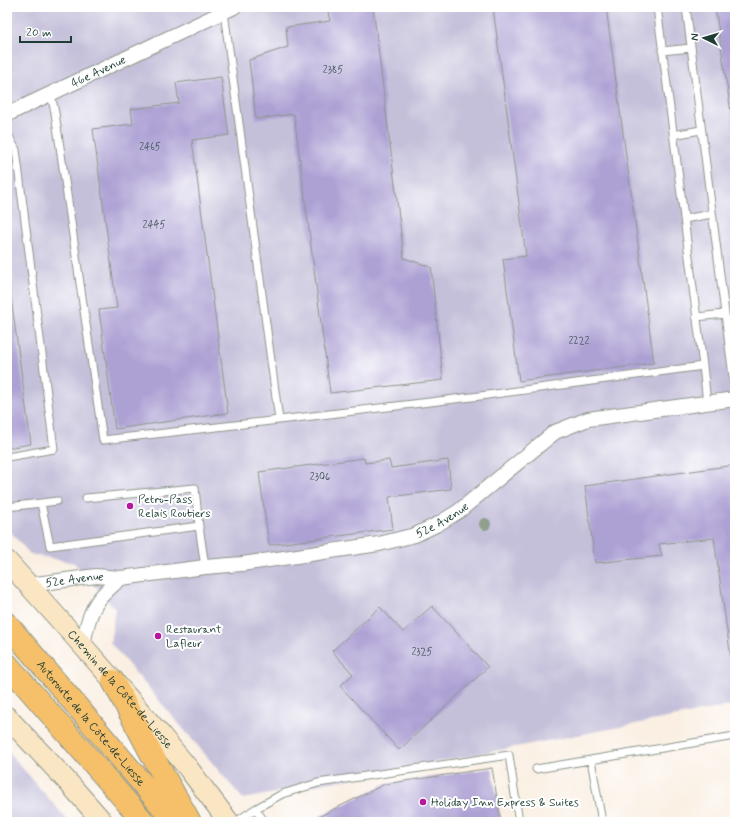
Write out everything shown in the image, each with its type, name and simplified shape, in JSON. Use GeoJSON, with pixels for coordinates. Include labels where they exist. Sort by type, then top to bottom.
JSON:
{"type":"FeatureCollection","features":[{"type":"Feature","properties":{"kind":"highway","name":"Autoroute de la Côte-de-Liesse"},"geometry":{"type":"LineString","coordinates":[[7,624],[175,822]]}},
{"type":"Feature","properties":{"kind":"highway","name":"Autoroute de la Côte-de-Liesse"},"geometry":{"type":"LineString","coordinates":[[7,664],[144,822]]}},
{"type":"Feature","properties":{"kind":"highway"},"geometry":{"type":"LineString","coordinates":[[7,669],[25,685]]}},
{"type":"Feature","properties":{"kind":"highway"},"geometry":{"type":"LineString","coordinates":[[113,681],[153,757],[190,822]]}},
{"type":"Feature","properties":{"kind":"main road","name":"Chemin de la Côte-de-Liesse"},"geometry":{"type":"LineString","coordinates":[[7,561],[159,733],[229,822]]}},
{"type":"Feature","properties":{"kind":"main road"},"geometry":{"type":"LineString","coordinates":[[7,717],[103,822]]}},
{"type":"Feature","properties":{"kind":"street","name":"46e Avenue"},"geometry":{"type":"LineString","coordinates":[[7,116],[10,113],[229,10]]}},
{"type":"Feature","properties":{"kind":"street","name":"52e Avenue"},"geometry":{"type":"LineString","coordinates":[[28,585],[96,576],[121,578],[204,567],[242,564],[379,544],[414,535],[438,524],[459,511],[555,432],[588,419],[735,399]]}},
{"type":"Feature","properties":{"kind":"street","name":"52e Avenue"},"geometry":{"type":"LineString","coordinates":[[83,646],[89,620],[95,606],[100,598],[121,578]]}},
{"type":"Feature","properties":{"kind":"lane"},"geometry":{"type":"LineString","coordinates":[[657,7],[707,403]]}},
{"type":"Feature","properties":{"kind":"lane"},"geometry":{"type":"LineString","coordinates":[[686,7],[735,392]]}},
{"type":"Feature","properties":{"kind":"lane"},"geometry":{"type":"LineString","coordinates":[[229,10],[279,420]]}},
{"type":"Feature","properties":{"kind":"lane"},"geometry":{"type":"LineString","coordinates":[[662,51],[691,48]]}},
{"type":"Feature","properties":{"kind":"lane"},"geometry":{"type":"LineString","coordinates":[[51,94],[56,113],[104,440],[480,396],[703,366]]}},
{"type":"Feature","properties":{"kind":"lane"},"geometry":{"type":"LineString","coordinates":[[673,135],[702,130]]}},
{"type":"Feature","properties":{"kind":"lane"},"geometry":{"type":"LineString","coordinates":[[7,133],[16,150],[54,449],[7,457]]}},
{"type":"Feature","properties":{"kind":"lane"},"geometry":{"type":"LineString","coordinates":[[684,219],[712,214]]}},
{"type":"Feature","properties":{"kind":"lane"},"geometry":{"type":"LineString","coordinates":[[696,317],[725,314]]}},
{"type":"Feature","properties":{"kind":"lane"},"geometry":{"type":"LineString","coordinates":[[86,498],[195,488],[204,567]]}},
{"type":"Feature","properties":{"kind":"lane"},"geometry":{"type":"LineString","coordinates":[[7,507],[57,501]]}},
{"type":"Feature","properties":{"kind":"lane"},"geometry":{"type":"LineString","coordinates":[[41,503],[50,546],[199,526]]}},
{"type":"Feature","properties":{"kind":"lane"},"geometry":{"type":"LineString","coordinates":[[536,768],[735,736]]}},
{"type":"Feature","properties":{"kind":"lane"},"geometry":{"type":"LineString","coordinates":[[236,822],[255,808],[282,794],[318,783],[508,755],[519,822]]}},
{"type":"Feature","properties":{"kind":"lane"},"geometry":{"type":"LineString","coordinates":[[591,760],[602,822]]}},
{"type":"Feature","properties":{"kind":"lane"},"geometry":{"type":"LineString","coordinates":[[255,808],[265,822]]}},
{"type":"Feature","properties":{"kind":"shaded area"},"geometry":{"type":"Polygon","coordinates":[[[7,7],[735,7],[735,705],[243,799],[110,643],[115,609],[74,563],[30,554],[7,528],[7,7]]]}},
{"type":"Feature","properties":{"kind":"shaded area"},"geometry":{"type":"Polygon","coordinates":[[[7,750],[69,822],[7,822],[7,750]]]}},
{"type":"Feature","properties":{"kind":"building"},"geometry":{"type":"Polygon","coordinates":[[[327,7],[373,7],[404,258],[431,267],[443,380],[330,393],[294,114],[256,119],[249,60],[288,47],[286,27],[330,21],[327,7]]]}},
{"type":"Feature","properties":{"kind":"building"},"geometry":{"type":"Polygon","coordinates":[[[493,7],[606,7],[654,363],[519,381],[503,259],[526,256],[493,7]]]}},
{"type":"Feature","properties":{"kind":"building"},"geometry":{"type":"Polygon","coordinates":[[[715,7],[735,7],[735,132],[734,132],[715,7]]]}},
{"type":"Feature","properties":{"kind":"building"},"geometry":{"type":"Polygon","coordinates":[[[221,77],[229,135],[192,140],[228,413],[115,429],[99,310],[117,308],[93,129],[133,124],[131,109],[179,103],[176,83],[221,77]]]}},
{"type":"Feature","properties":{"kind":"building"},"geometry":{"type":"Polygon","coordinates":[[[7,275],[31,444],[7,448],[7,275]]]}},
{"type":"Feature","properties":{"kind":"building"},"geometry":{"type":"Polygon","coordinates":[[[364,458],[365,463],[389,460],[391,468],[448,460],[451,489],[389,497],[393,529],[269,545],[259,472],[364,458]]]}},
{"type":"Feature","properties":{"kind":"building"},"geometry":{"type":"Polygon","coordinates":[[[735,465],[735,665],[732,666],[714,538],[659,544],[662,556],[595,563],[585,486],[735,465]]]}},
{"type":"Feature","properties":{"kind":"building"},"geometry":{"type":"Polygon","coordinates":[[[432,606],[488,667],[399,750],[340,686],[353,674],[332,651],[380,607],[403,632],[432,606]]]}},
{"type":"Feature","properties":{"kind":"building","name":"Holiday Inn Express & Suites"},"geometry":{"type":"Polygon","coordinates":[[[492,768],[501,821],[308,822],[385,784],[492,768]]]}},
{"type":"Feature","properties":{"kind":"place","name":"Petro-Pass Relais Routiers"},"geometry":{"type":"Point","coordinates":[130,506]}},
{"type":"Feature","properties":{"kind":"place","name":"Restaurant Lafleur"},"geometry":{"type":"Point","coordinates":[158,636]}},
{"type":"Feature","properties":{"kind":"place","name":"Holiday Inn Express & Suites"},"geometry":{"type":"Point","coordinates":[423,802]}}]}
